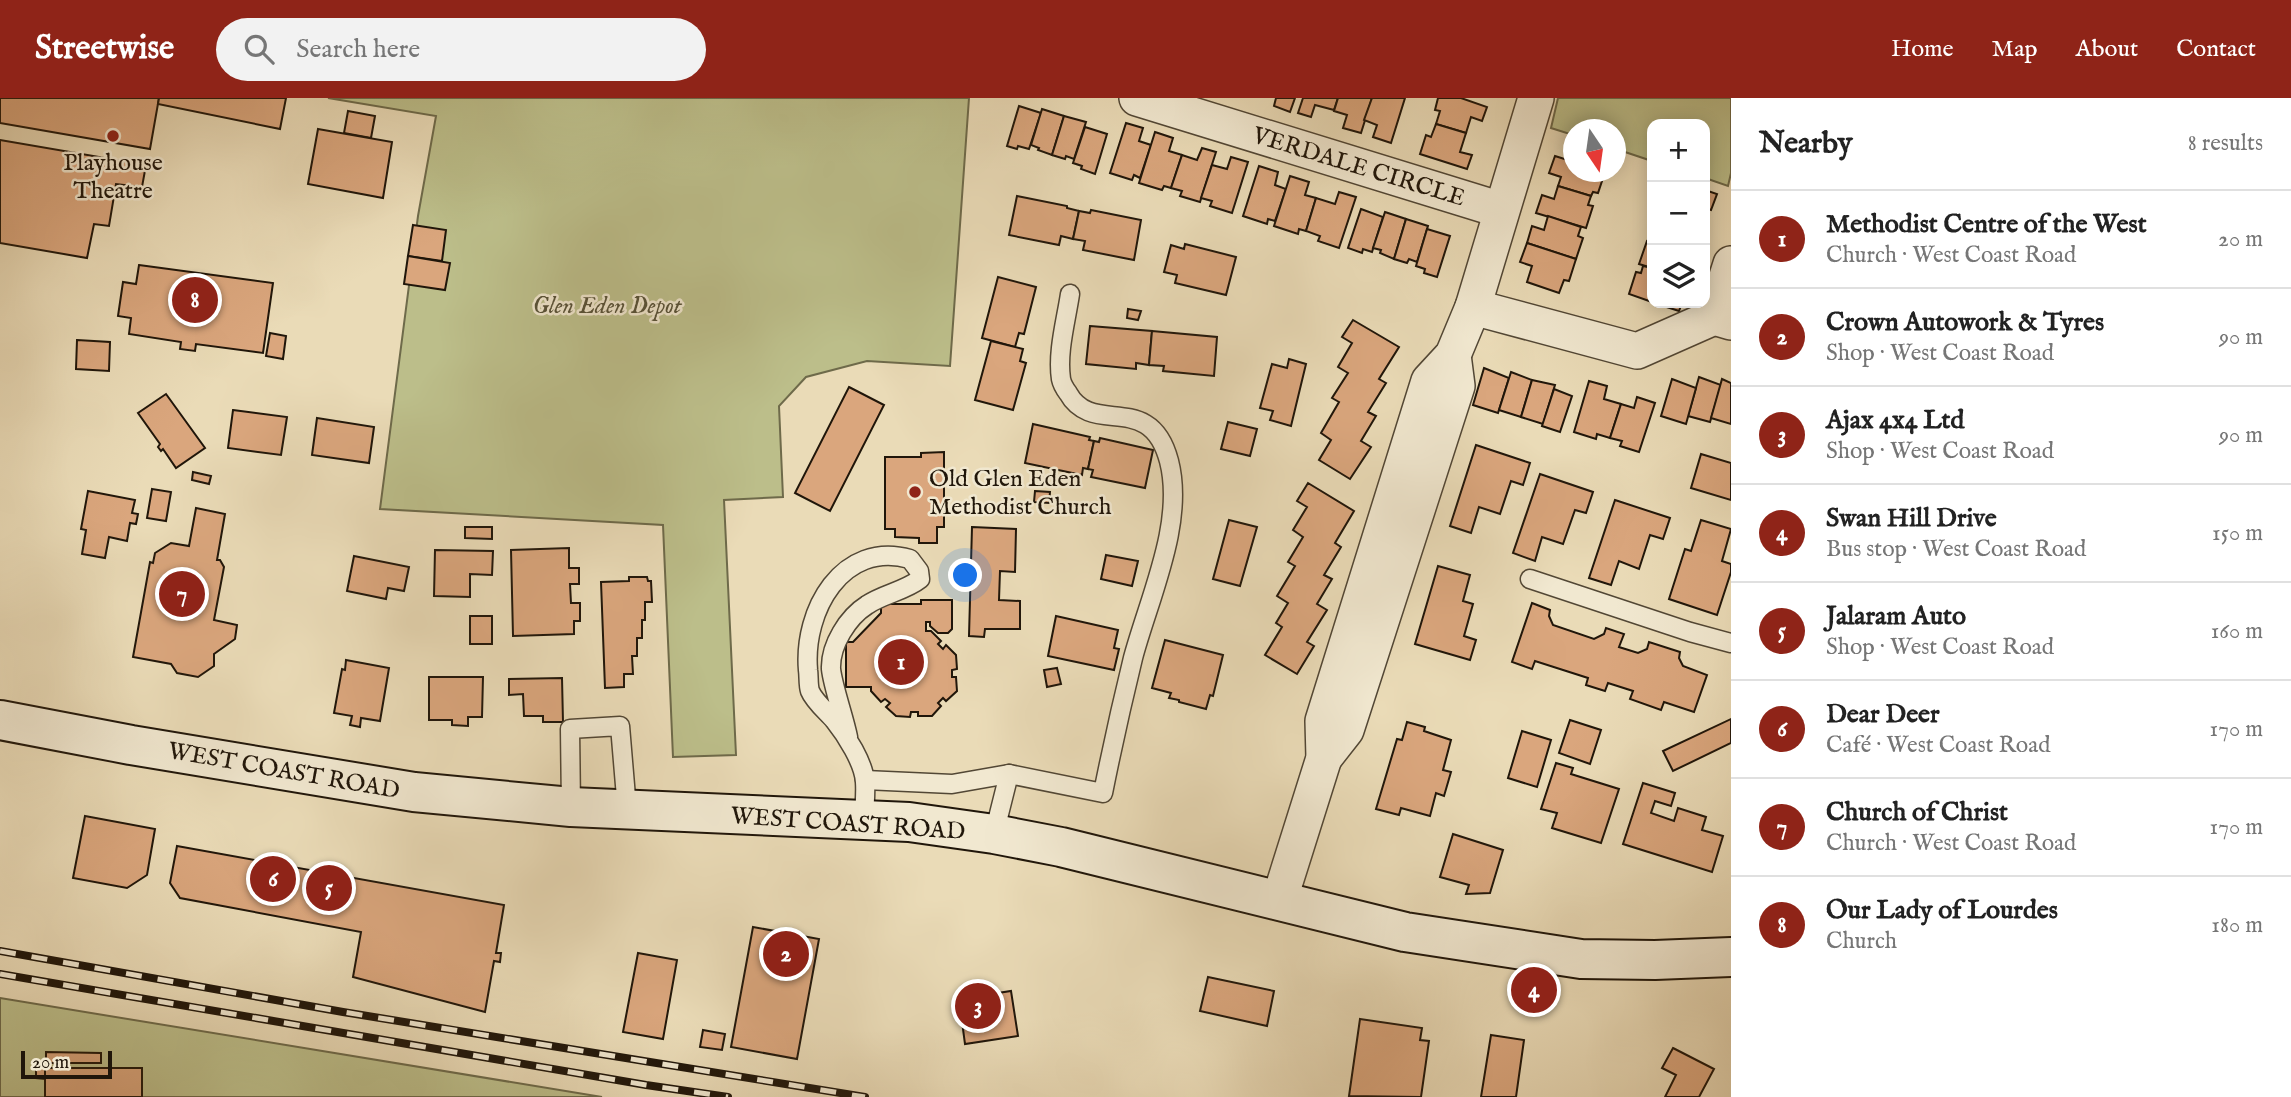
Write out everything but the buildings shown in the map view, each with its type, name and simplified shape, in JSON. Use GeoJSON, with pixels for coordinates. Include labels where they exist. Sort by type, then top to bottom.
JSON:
{"type":"FeatureCollection","features":[{"type":"Feature","properties":{"kind":"main road","name":"WEST COAST ROAD"},"geometry":{"type":"LineString","coordinates":[[0,720],[131,745],[414,792],[570,807],[909,822],[994,834],[1061,847],[1405,932],[1581,959],[1655,960],[1730,953]]}},
{"type":"Feature","properties":{"kind":"street","name":"VERDALE CIRCLE"},"geometry":{"type":"LineString","coordinates":[[1137,98],[1500,210]]}},
{"type":"Feature","properties":{"kind":"street"},"geometry":{"type":"LineString","coordinates":[[1279,901],[1324,758],[1346,730],[1399,523],[1429,381],[1453,355],[1473,307],[1500,210],[1536,98]]}},
{"type":"Feature","properties":{"kind":"street"},"geometry":{"type":"LineString","coordinates":[[1473,307],[1637,351],[1722,320],[1731,264]]}},
{"type":"Feature","properties":{"kind":"lane"},"geometry":{"type":"LineString","coordinates":[[865,780],[952,784],[1009,774],[1103,793],[1133,660],[1174,510],[1174,496],[1168,461],[1160,439],[1152,429],[1136,418],[1097,415],[1085,411],[1074,404],[1066,390],[1061,380],[1062,346],[1070,294]]}},
{"type":"Feature","properties":{"kind":"lane"},"geometry":{"type":"LineString","coordinates":[[848,737],[810,691],[807,649],[813,624],[822,599],[836,579],[852,565],[866,559],[910,559],[919,571],[920,579],[911,586],[893,591],[865,606],[839,636],[831,669],[848,737],[865,780],[864,820]]}},
{"type":"Feature","properties":{"kind":"lane"},"geometry":{"type":"LineString","coordinates":[[1530,579],[1731,643]]}},
{"type":"Feature","properties":{"kind":"lane"},"geometry":{"type":"LineString","coordinates":[[570,807],[570,729],[620,726],[626,809]]}},
{"type":"Feature","properties":{"kind":"lane"},"geometry":{"type":"LineString","coordinates":[[994,834],[1009,774]]}},
{"type":"Feature","properties":{"kind":"green space","name":"Glen Eden Depot"},"geometry":{"type":"Polygon","coordinates":[[[328,98],[969,98],[950,366],[867,361],[806,377],[779,406],[783,497],[724,500],[736,755],[673,757],[663,525],[380,509],[418,216],[436,116],[328,98]]]}},
{"type":"Feature","properties":{"kind":"green space"},"geometry":{"type":"Polygon","coordinates":[[[1558,98],[1731,98],[1731,173],[1728,186],[1710,180],[1710,119],[1647,119],[1647,159],[1626,152],[1626,119],[1563,119],[1563,132],[1551,128],[1558,98]]]}},
{"type":"Feature","properties":{"kind":"green space"},"geometry":{"type":"Polygon","coordinates":[[[0,998],[602,1097],[0,1097],[0,998]]]}},
{"type":"Feature","properties":{"kind":"railway"},"geometry":{"type":"LineString","coordinates":[[0,951],[343,1012],[865,1097]]}},
{"type":"Feature","properties":{"kind":"railway"},"geometry":{"type":"LineString","coordinates":[[0,974],[728,1097]]}},
{"type":"Feature","properties":{"kind":"place","name":"Playhouse Theatre"},"geometry":{"type":"Point","coordinates":[113,136]}},
{"type":"Feature","properties":{"kind":"place","name":"Our Lady of Lourdes"},"geometry":{"type":"Point","coordinates":[195,300]}},
{"type":"Feature","properties":{"kind":"place","name":"Old Glen Eden Methodist Church"},"geometry":{"type":"Point","coordinates":[915,492]}},
{"type":"Feature","properties":{"kind":"place","name":"Church of Christ"},"geometry":{"type":"Point","coordinates":[182,594]}},
{"type":"Feature","properties":{"kind":"place","name":"Methodist Centre of the West"},"geometry":{"type":"Point","coordinates":[901,662]}},
{"type":"Feature","properties":{"kind":"place","name":"Dear Deer"},"geometry":{"type":"Point","coordinates":[273,879]}},
{"type":"Feature","properties":{"kind":"place","name":"Jalaram Auto"},"geometry":{"type":"Point","coordinates":[329,888]}},
{"type":"Feature","properties":{"kind":"place","name":"Crown Autowork & Tyres"},"geometry":{"type":"Point","coordinates":[786,954]}},
{"type":"Feature","properties":{"kind":"place","name":"Swan Hill Drive"},"geometry":{"type":"Point","coordinates":[1534,990]}},
{"type":"Feature","properties":{"kind":"place","name":"Ajax 4x4 Ltd"},"geometry":{"type":"Point","coordinates":[978,1006]}}]}
